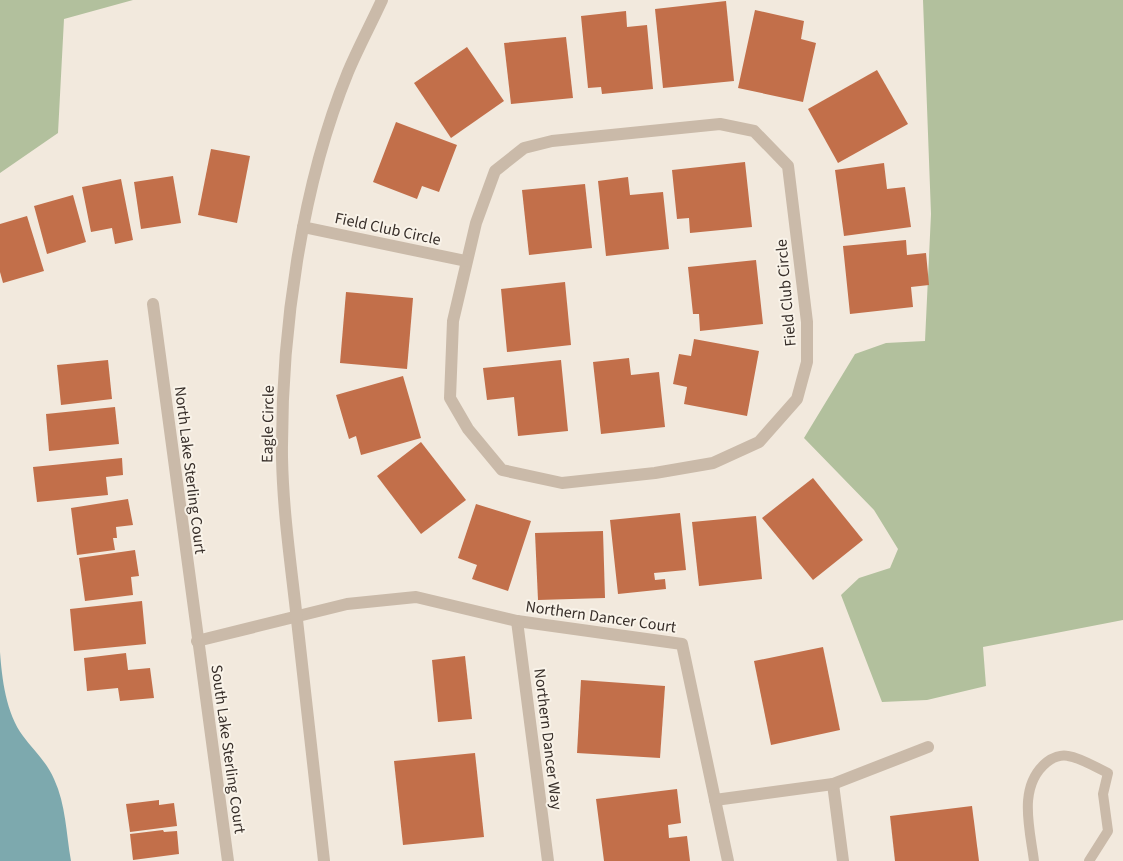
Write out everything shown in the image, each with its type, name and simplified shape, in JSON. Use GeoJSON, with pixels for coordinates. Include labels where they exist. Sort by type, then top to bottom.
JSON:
{"type":"FeatureCollection","features":[{"type":"Feature","properties":{"kind":"street","name":"Eagle Circle"},"geometry":{"type":"LineString","coordinates":[[324,861],[286,530],[282,458],[283,384],[289,322],[303,227],[323,148],[348,73],[382,0]]}},
{"type":"Feature","properties":{"kind":"street","name":"Field Club Circle"},"geometry":{"type":"LineString","coordinates":[[720,124],[754,131],[788,166],[807,322],[807,362],[797,399],[759,442],[713,463],[654,473],[562,483],[502,470],[468,429],[450,398],[453,321],[466,261],[476,223],[495,171],[524,148],[552,141],[720,124]]}},
{"type":"Feature","properties":{"kind":"street","name":"Field Club Circle"},"geometry":{"type":"LineString","coordinates":[[303,227],[466,261]]}},
{"type":"Feature","properties":{"kind":"street","name":"North Lake Sterling Court"},"geometry":{"type":"LineString","coordinates":[[153,304],[197,641]]}},
{"type":"Feature","properties":{"kind":"street","name":"Northern Dancer Court"},"geometry":{"type":"LineString","coordinates":[[197,641],[347,604],[416,597],[517,621],[682,644],[728,861]]}},
{"type":"Feature","properties":{"kind":"street","name":"Northern Dancer Way"},"geometry":{"type":"LineString","coordinates":[[517,621],[548,861]]}},
{"type":"Feature","properties":{"kind":"street","name":"South Lake Sterling Court"},"geometry":{"type":"LineString","coordinates":[[197,641],[228,861]]}},
{"type":"Feature","properties":{"kind":"street"},"geometry":{"type":"LineString","coordinates":[[715,800],[833,784],[928,747]]}},
{"type":"Feature","properties":{"kind":"street"},"geometry":{"type":"LineString","coordinates":[[833,784],[843,861]]}},
{"type":"Feature","properties":{"kind":"lane"},"geometry":{"type":"LineString","coordinates":[[1034,861],[1027,800],[1030,786],[1042,766],[1052,758],[1067,755],[1108,772],[1103,794],[1108,831],[1089,861]]}},
{"type":"Feature","properties":{"kind":"green space"},"geometry":{"type":"Polygon","coordinates":[[[0,0],[133,0],[64,19],[58,133],[0,173],[0,0]]]}},
{"type":"Feature","properties":{"kind":"green space"},"geometry":{"type":"Polygon","coordinates":[[[923,0],[1123,0],[1123,620],[983,647],[986,686],[927,700],[882,702],[841,595],[859,578],[890,568],[898,549],[874,510],[804,438],[855,354],[886,343],[925,341],[931,214],[923,0]]]}},
{"type":"Feature","properties":{"kind":"water"},"geometry":{"type":"Polygon","coordinates":[[[0,652],[4,684],[9,706],[17,727],[48,767],[58,789],[71,861],[0,861],[0,652]]]}},
{"type":"Feature","properties":{"kind":"building"},"geometry":{"type":"Polygon","coordinates":[[[726,1],[734,81],[663,88],[655,9],[726,1]]]}},
{"type":"Feature","properties":{"kind":"building"},"geometry":{"type":"Polygon","coordinates":[[[755,10],[804,21],[801,39],[816,43],[803,102],[738,88],[755,10]]]}},
{"type":"Feature","properties":{"kind":"building"},"geometry":{"type":"Polygon","coordinates":[[[626,11],[627,27],[647,25],[653,89],[602,94],[601,87],[588,88],[581,16],[626,11]]]}},
{"type":"Feature","properties":{"kind":"building"},"geometry":{"type":"Polygon","coordinates":[[[566,37],[573,98],[511,104],[504,43],[566,37]]]}},
{"type":"Feature","properties":{"kind":"building"},"geometry":{"type":"Polygon","coordinates":[[[467,47],[504,101],[451,138],[414,83],[467,47]]]}},
{"type":"Feature","properties":{"kind":"building"},"geometry":{"type":"Polygon","coordinates":[[[877,70],[908,124],[838,163],[808,109],[877,70]]]}},
{"type":"Feature","properties":{"kind":"building"},"geometry":{"type":"Polygon","coordinates":[[[396,122],[457,145],[439,192],[422,186],[417,199],[373,182],[396,122]]]}},
{"type":"Feature","properties":{"kind":"building"},"geometry":{"type":"Polygon","coordinates":[[[211,149],[250,156],[237,223],[198,215],[211,149]]]}},
{"type":"Feature","properties":{"kind":"building"},"geometry":{"type":"Polygon","coordinates":[[[745,162],[752,227],[690,233],[689,218],[677,219],[672,170],[745,162]]]}},
{"type":"Feature","properties":{"kind":"building"},"geometry":{"type":"Polygon","coordinates":[[[884,163],[887,189],[905,187],[911,227],[844,236],[835,170],[884,163]]]}},
{"type":"Feature","properties":{"kind":"building"},"geometry":{"type":"Polygon","coordinates":[[[173,176],[181,223],[141,229],[134,182],[173,176]]]}},
{"type":"Feature","properties":{"kind":"building"},"geometry":{"type":"Polygon","coordinates":[[[628,177],[630,195],[663,192],[669,249],[606,256],[598,181],[628,177]]]}},
{"type":"Feature","properties":{"kind":"building"},"geometry":{"type":"Polygon","coordinates":[[[121,179],[133,240],[115,244],[112,228],[91,232],[82,187],[121,179]]]}},
{"type":"Feature","properties":{"kind":"building"},"geometry":{"type":"Polygon","coordinates":[[[585,184],[592,248],[529,255],[522,190],[585,184]]]}},
{"type":"Feature","properties":{"kind":"building"},"geometry":{"type":"Polygon","coordinates":[[[73,195],[86,242],[47,254],[34,206],[73,195]]]}},
{"type":"Feature","properties":{"kind":"building"},"geometry":{"type":"Polygon","coordinates":[[[27,216],[44,271],[3,283],[0,272],[0,224],[27,216]]]}},
{"type":"Feature","properties":{"kind":"building"},"geometry":{"type":"Polygon","coordinates":[[[906,240],[907,255],[926,253],[929,285],[911,287],[913,307],[850,314],[843,246],[906,240]]]}},
{"type":"Feature","properties":{"kind":"building"},"geometry":{"type":"Polygon","coordinates":[[[756,260],[763,324],[700,331],[699,314],[693,314],[688,267],[756,260]]]}},
{"type":"Feature","properties":{"kind":"building"},"geometry":{"type":"Polygon","coordinates":[[[565,282],[571,345],[507,352],[501,289],[565,282]]]}},
{"type":"Feature","properties":{"kind":"building"},"geometry":{"type":"Polygon","coordinates":[[[346,292],[413,298],[407,369],[340,363],[346,292]]]}},
{"type":"Feature","properties":{"kind":"building"},"geometry":{"type":"Polygon","coordinates":[[[694,339],[759,351],[747,416],[684,404],[687,387],[673,384],[679,354],[691,356],[694,339]]]}},
{"type":"Feature","properties":{"kind":"building"},"geometry":{"type":"Polygon","coordinates":[[[629,358],[631,375],[659,372],[665,427],[601,434],[593,362],[629,358]]]}},
{"type":"Feature","properties":{"kind":"building"},"geometry":{"type":"Polygon","coordinates":[[[108,360],[112,399],[61,405],[57,365],[108,360]]]}},
{"type":"Feature","properties":{"kind":"building"},"geometry":{"type":"Polygon","coordinates":[[[561,360],[568,431],[518,436],[514,397],[487,400],[483,368],[561,360]]]}},
{"type":"Feature","properties":{"kind":"building"},"geometry":{"type":"Polygon","coordinates":[[[403,376],[421,438],[361,455],[356,436],[349,439],[336,395],[403,376]]]}},
{"type":"Feature","properties":{"kind":"building"},"geometry":{"type":"Polygon","coordinates":[[[115,407],[119,444],[49,451],[46,414],[115,407]]]}},
{"type":"Feature","properties":{"kind":"building"},"geometry":{"type":"Polygon","coordinates":[[[421,442],[466,500],[421,534],[377,476],[421,442]]]}},
{"type":"Feature","properties":{"kind":"building"},"geometry":{"type":"Polygon","coordinates":[[[122,458],[123,475],[106,477],[108,495],[37,502],[33,467],[122,458]]]}},
{"type":"Feature","properties":{"kind":"building"},"geometry":{"type":"Polygon","coordinates":[[[813,478],[863,540],[813,580],[762,518],[813,478]]]}},
{"type":"Feature","properties":{"kind":"building"},"geometry":{"type":"Polygon","coordinates":[[[128,499],[133,525],[116,527],[117,538],[113,538],[115,550],[77,555],[71,508],[128,499]]]}},
{"type":"Feature","properties":{"kind":"building"},"geometry":{"type":"Polygon","coordinates":[[[476,504],[531,521],[508,591],[472,579],[477,565],[458,558],[476,504]]]}},
{"type":"Feature","properties":{"kind":"building"},"geometry":{"type":"Polygon","coordinates":[[[680,513],[686,570],[654,573],[655,580],[665,579],[666,589],[618,594],[610,520],[680,513]]]}},
{"type":"Feature","properties":{"kind":"building"},"geometry":{"type":"Polygon","coordinates":[[[756,516],[762,579],[699,586],[692,522],[756,516]]]}},
{"type":"Feature","properties":{"kind":"building"},"geometry":{"type":"Polygon","coordinates":[[[603,531],[605,598],[538,600],[535,533],[603,531]]]}},
{"type":"Feature","properties":{"kind":"building"},"geometry":{"type":"Polygon","coordinates":[[[135,550],[139,576],[131,577],[133,595],[85,601],[79,558],[135,550]]]}},
{"type":"Feature","properties":{"kind":"building"},"geometry":{"type":"Polygon","coordinates":[[[142,601],[146,644],[74,651],[70,609],[142,601]]]}},
{"type":"Feature","properties":{"kind":"building"},"geometry":{"type":"Polygon","coordinates":[[[823,647],[840,730],[771,745],[754,661],[823,647]]]}},
{"type":"Feature","properties":{"kind":"building"},"geometry":{"type":"Polygon","coordinates":[[[126,653],[128,670],[150,668],[154,698],[120,701],[118,688],[87,691],[84,658],[126,653]]]}},
{"type":"Feature","properties":{"kind":"building"},"geometry":{"type":"Polygon","coordinates":[[[465,656],[472,719],[438,722],[432,660],[465,656]]]}},
{"type":"Feature","properties":{"kind":"building"},"geometry":{"type":"Polygon","coordinates":[[[581,680],[665,686],[660,758],[577,753],[581,680]]]}},
{"type":"Feature","properties":{"kind":"building"},"geometry":{"type":"Polygon","coordinates":[[[475,753],[484,837],[403,845],[394,761],[475,753]]]}},
{"type":"Feature","properties":{"kind":"building"},"geometry":{"type":"Polygon","coordinates":[[[677,789],[681,823],[668,825],[669,838],[687,836],[690,861],[604,861],[596,799],[677,789]]]}},
{"type":"Feature","properties":{"kind":"building"},"geometry":{"type":"Polygon","coordinates":[[[159,800],[159,805],[174,803],[177,826],[130,832],[126,804],[159,800]]]}},
{"type":"Feature","properties":{"kind":"building"},"geometry":{"type":"Polygon","coordinates":[[[972,806],[979,861],[895,861],[890,816],[972,806]]]}},
{"type":"Feature","properties":{"kind":"building"},"geometry":{"type":"Polygon","coordinates":[[[163,830],[164,832],[177,831],[179,854],[133,860],[130,834],[163,830]]]}}]}
